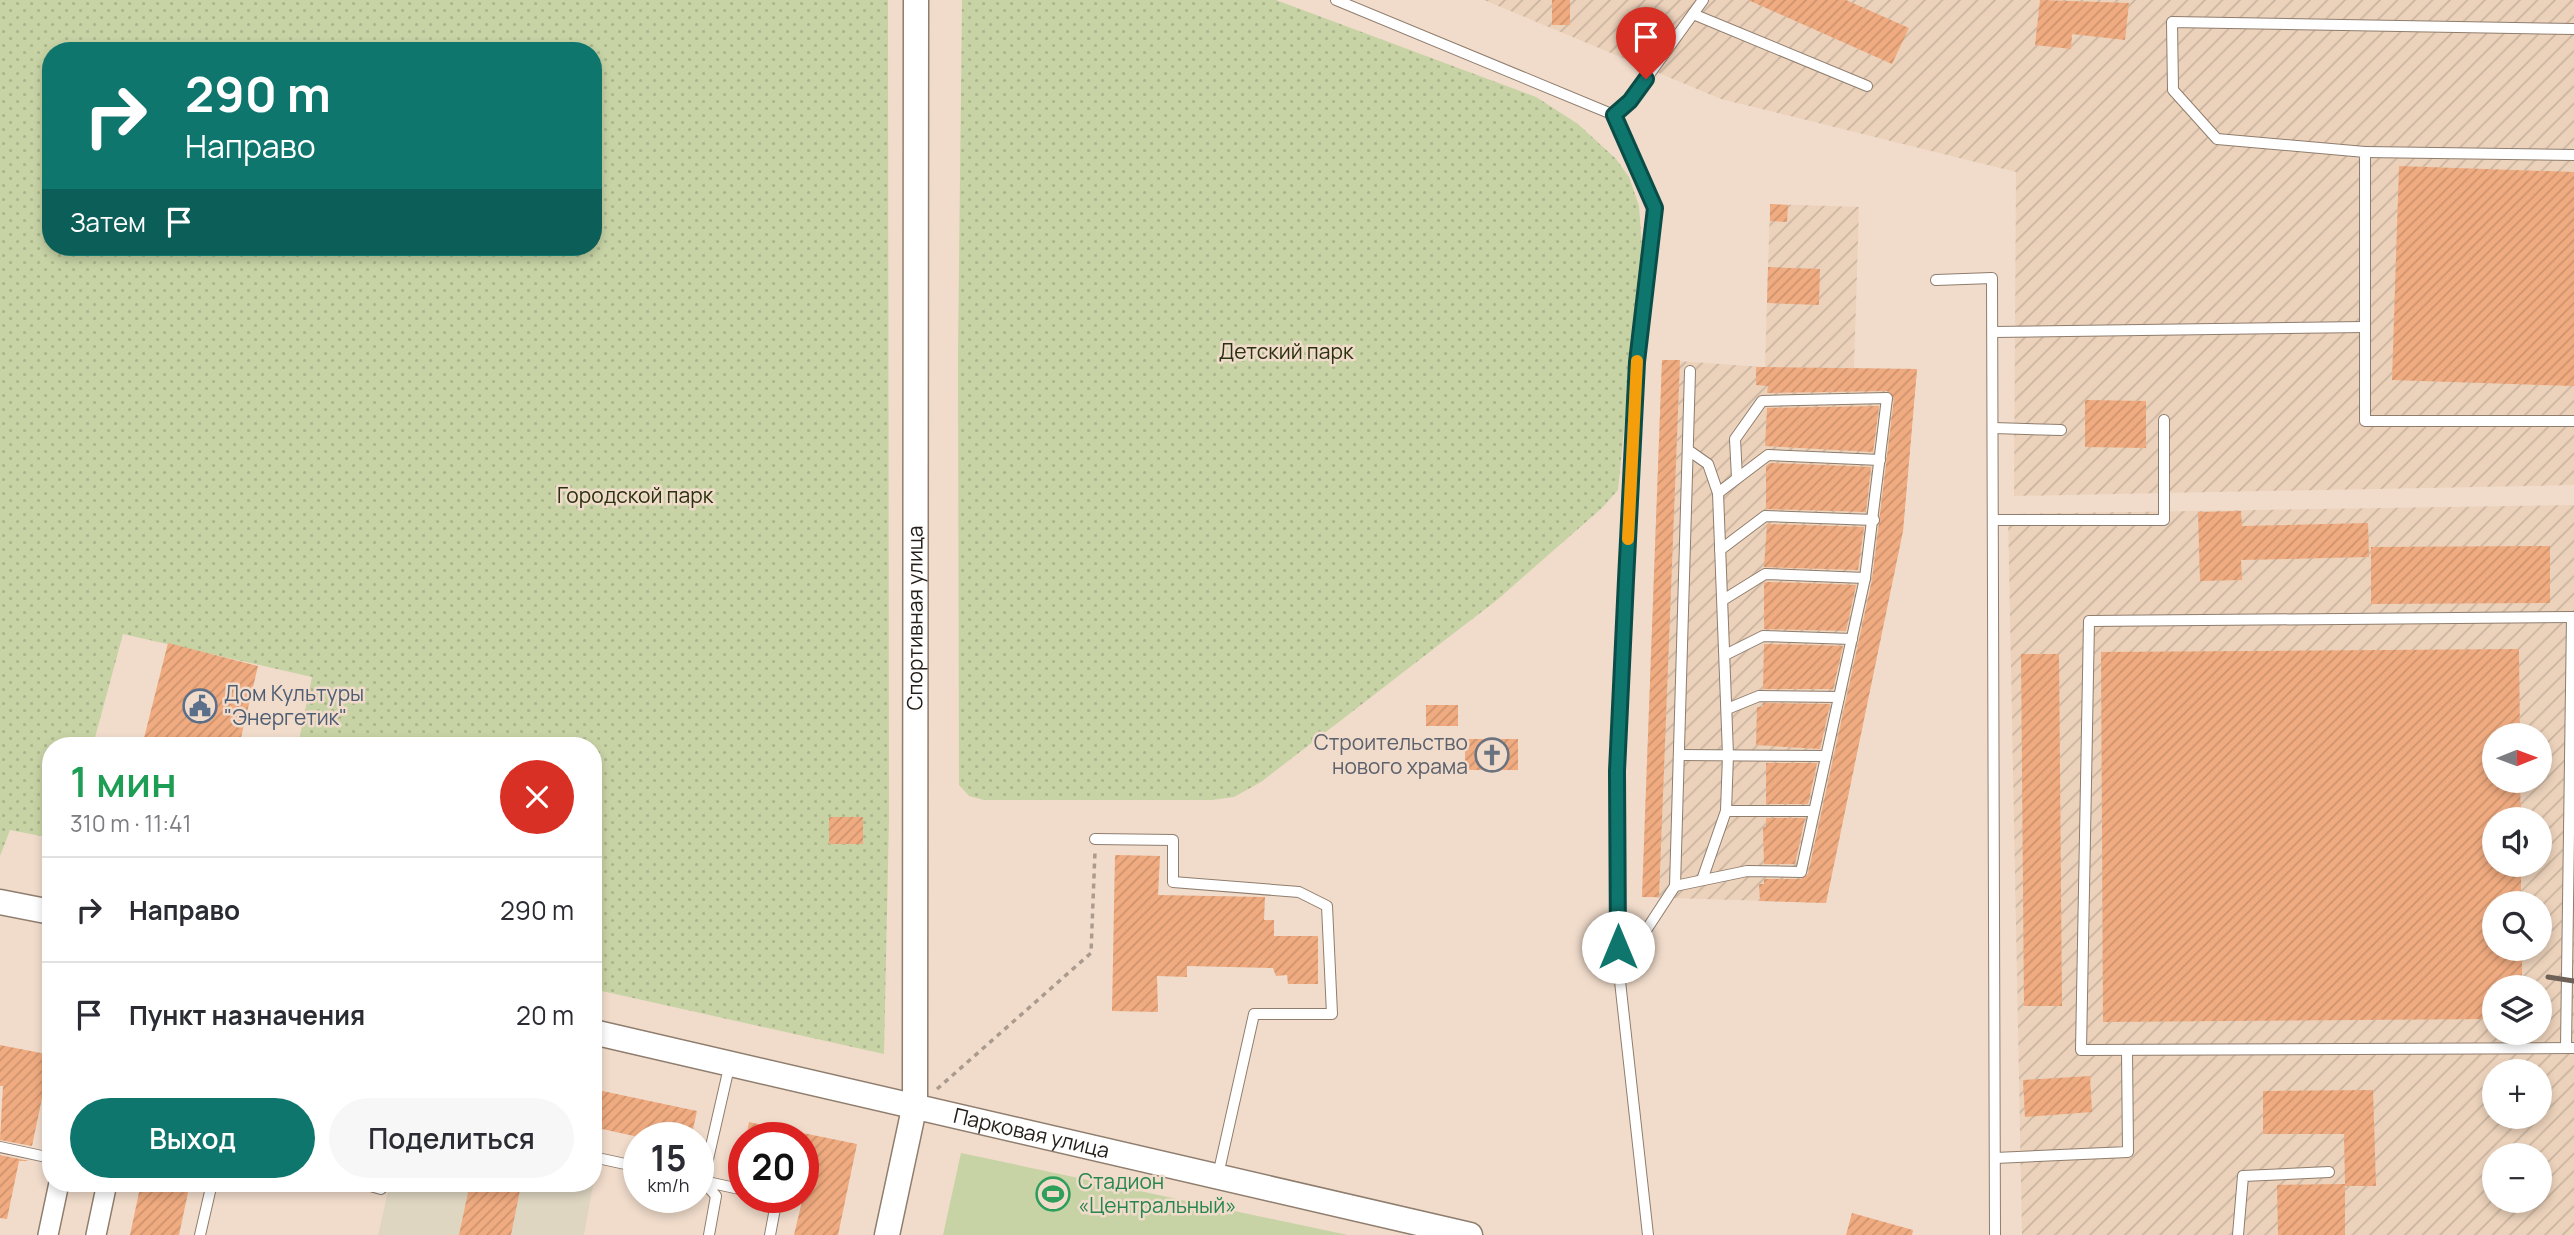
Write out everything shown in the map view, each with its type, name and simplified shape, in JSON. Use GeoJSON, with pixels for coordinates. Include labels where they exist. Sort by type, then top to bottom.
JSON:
{"type":"FeatureCollection","features":[{"type":"Feature","properties":{"kind":"street","name":"Спортивная улица"},"geometry":{"type":"LineString","coordinates":[[887,1235],[915,1104],[916,0]]}},
{"type":"Feature","properties":{"kind":"street"},"geometry":{"type":"LineString","coordinates":[[0,902],[42,910]]}},
{"type":"Feature","properties":{"kind":"street","name":"Парковая улица"},"geometry":{"type":"LineString","coordinates":[[602,1034],[915,1104],[1470,1235]]}},
{"type":"Feature","properties":{"kind":"street"},"geometry":{"type":"LineString","coordinates":[[48,1235],[57,1192]]}},
{"type":"Feature","properties":{"kind":"street"},"geometry":{"type":"LineString","coordinates":[[96,1235],[105,1192]]}},
{"type":"Feature","properties":{"kind":"lane"},"geometry":{"type":"LineString","coordinates":[[1336,0],[1614,115],[1655,208],[1637,362],[1617,771],[1619,972],[1648,1235]]}},
{"type":"Feature","properties":{"kind":"lane"},"geometry":{"type":"LineString","coordinates":[[1614,115],[1630,101],[1703,0]]}},
{"type":"Feature","properties":{"kind":"lane"},"geometry":{"type":"LineString","coordinates":[[1693,14],[1867,86]]}},
{"type":"Feature","properties":{"kind":"lane"},"geometry":{"type":"LineString","coordinates":[[2574,29],[2172,22],[2173,90],[2217,139],[2365,152],[2574,155]]}},
{"type":"Feature","properties":{"kind":"lane"},"geometry":{"type":"LineString","coordinates":[[2365,152],[2365,421],[2574,421]]}},
{"type":"Feature","properties":{"kind":"lane"},"geometry":{"type":"LineString","coordinates":[[1936,280],[1992,278],[1995,1235]]}},
{"type":"Feature","properties":{"kind":"lane"},"geometry":{"type":"LineString","coordinates":[[1993,332],[2365,327]]}},
{"type":"Feature","properties":{"kind":"lane"},"geometry":{"type":"LineString","coordinates":[[1619,972],[1675,886],[1690,371]]}},
{"type":"Feature","properties":{"kind":"lane"},"geometry":{"type":"LineString","coordinates":[[1675,886],[1748,871],[1801,872],[1865,578],[1887,398],[1762,401],[1735,439],[1737,478]]}},
{"type":"Feature","properties":{"kind":"lane"},"geometry":{"type":"LineString","coordinates":[[1993,520],[2164,520],[2164,419]]}},
{"type":"Feature","properties":{"kind":"lane"},"geometry":{"type":"LineString","coordinates":[[1993,428],[2061,430]]}},
{"type":"Feature","properties":{"kind":"lane"},"geometry":{"type":"LineString","coordinates":[[1688,450],[1708,464],[1718,494],[1727,709],[1726,811],[1702,880]]}},
{"type":"Feature","properties":{"kind":"lane"},"geometry":{"type":"LineString","coordinates":[[1718,494],[1768,455],[1880,460]]}},
{"type":"Feature","properties":{"kind":"lane"},"geometry":{"type":"LineString","coordinates":[[1720,550],[1765,516],[1874,520]]}},
{"type":"Feature","properties":{"kind":"lane"},"geometry":{"type":"LineString","coordinates":[[1723,600],[1765,574],[1865,578]]}},
{"type":"Feature","properties":{"kind":"lane"},"geometry":{"type":"LineString","coordinates":[[2573,617],[2570,1048],[2081,1050],[2088,621],[2573,617]]}},
{"type":"Feature","properties":{"kind":"lane"},"geometry":{"type":"LineString","coordinates":[[1725,656],[1763,636],[1852,639]]}},
{"type":"Feature","properties":{"kind":"lane"},"geometry":{"type":"LineString","coordinates":[[1727,709],[1759,696],[1839,697]]}},
{"type":"Feature","properties":{"kind":"lane"},"geometry":{"type":"LineString","coordinates":[[1679,755],[1826,756]]}},
{"type":"Feature","properties":{"kind":"lane"},"geometry":{"type":"LineString","coordinates":[[1726,811],[1814,811]]}},
{"type":"Feature","properties":{"kind":"lane"},"geometry":{"type":"LineString","coordinates":[[1095,839],[1173,840],[1173,882],[1299,892],[1327,906],[1332,1014],[1254,1014],[1218,1176]]}},
{"type":"Feature","properties":{"kind":"lane"},"geometry":{"type":"LineString","coordinates":[[1995,1158],[2128,1152],[2127,1050]]}},
{"type":"Feature","properties":{"kind":"lane"},"geometry":{"type":"LineString","coordinates":[[714,1128],[730,1063]]}},
{"type":"Feature","properties":{"kind":"lane"},"geometry":{"type":"LineString","coordinates":[[0,1147],[42,1155]]}},
{"type":"Feature","properties":{"kind":"lane"},"geometry":{"type":"LineString","coordinates":[[602,1159],[623,1164]]}},
{"type":"Feature","properties":{"kind":"lane"},"geometry":{"type":"LineString","coordinates":[[2238,1235],[2243,1176],[2329,1172]]}},
{"type":"Feature","properties":{"kind":"lane"},"geometry":{"type":"LineString","coordinates":[[200,1235],[210,1192]]}},
{"type":"Feature","properties":{"kind":"lane"},"geometry":{"type":"LineString","coordinates":[[709,1235],[713,1213]]}},
{"type":"Feature","properties":{"kind":"lane"},"geometry":{"type":"LineString","coordinates":[[769,1235],[774,1213]]}},
{"type":"Feature","properties":{"kind":"path"},"geometry":{"type":"LineString","coordinates":[[915,1104],[943,1084],[1091,953],[1095,839]]}},
{"type":"Feature","properties":{"kind":"shaded area"},"geometry":{"type":"Polygon","coordinates":[[[1484,0],[2574,0],[2574,485],[2014,496],[2016,172],[1721,99],[1484,0]]]}},
{"type":"Feature","properties":{"kind":"shaded area"},"geometry":{"type":"Polygon","coordinates":[[[1770,204],[1859,207],[1854,368],[1917,369],[1903,531],[1826,903],[1642,897],[1662,360],[1765,367],[1770,204]]]}},
{"type":"Feature","properties":{"kind":"shaded area"},"geometry":{"type":"Polygon","coordinates":[[[2574,505],[2574,1235],[2022,1235],[2008,514],[2574,505]]]}},
{"type":"Feature","properties":{"kind":"shaded area"},"geometry":{"type":"Polygon","coordinates":[[[388,1192],[592,1192],[584,1235],[378,1235],[388,1192]]]}},
{"type":"Feature","properties":{"kind":"green space","name":"Городской парк"},"geometry":{"type":"Polygon","coordinates":[[[0,0],[888,0],[889,820],[884,1054],[602,991],[602,737],[300,737],[312,677],[123,634],[95,737],[42,737],[42,836],[10,830],[0,856],[0,0]]]}},
{"type":"Feature","properties":{"kind":"green space","name":"Детский парк"},"geometry":{"type":"Polygon","coordinates":[[[962,0],[1276,0],[1536,97],[1578,124],[1616,159],[1629,177],[1639,206],[1642,247],[1618,490],[1602,508],[1497,600],[1261,782],[1234,797],[1212,800],[984,800],[969,796],[959,785],[958,355],[962,0]]]}},
{"type":"Feature","properties":{"kind":"green space","name":"Стадион «Центральный»"},"geometry":{"type":"Polygon","coordinates":[[[961,1153],[1348,1235],[943,1235],[961,1153]]]}},
{"type":"Feature","properties":{"kind":"building"},"geometry":{"type":"Polygon","coordinates":[[[1552,0],[1570,0],[1570,25],[1552,25],[1552,0]]]}},
{"type":"Feature","properties":{"kind":"building"},"geometry":{"type":"Polygon","coordinates":[[[1748,0],[1846,0],[1909,28],[1892,64],[1748,0]]]}},
{"type":"Feature","properties":{"kind":"building"},"geometry":{"type":"Polygon","coordinates":[[[2040,0],[2129,3],[2125,40],[2072,34],[2071,49],[2035,45],[2040,0]]]}},
{"type":"Feature","properties":{"kind":"building"},"geometry":{"type":"Polygon","coordinates":[[[2399,166],[2574,172],[2574,386],[2392,380],[2399,166]]]}},
{"type":"Feature","properties":{"kind":"building"},"geometry":{"type":"Polygon","coordinates":[[[1770,204],[1788,205],[1787,222],[1770,221],[1770,204]]]}},
{"type":"Feature","properties":{"kind":"building"},"geometry":{"type":"Polygon","coordinates":[[[1768,267],[1820,269],[1819,305],[1767,303],[1768,267]]]}},
{"type":"Feature","properties":{"kind":"building"},"geometry":{"type":"Polygon","coordinates":[[[1662,360],[1680,360],[1659,897],[1642,897],[1662,360]]]}},
{"type":"Feature","properties":{"kind":"building"},"geometry":{"type":"Polygon","coordinates":[[[1756,367],[1917,369],[1903,531],[1826,903],[1760,901],[1759,884],[1764,884],[1764,879],[1801,879],[1808,874],[1872,580],[1894,398],[1887,391],[1767,393],[1768,386],[1756,385],[1756,367]]]}},
{"type":"Feature","properties":{"kind":"building"},"geometry":{"type":"Polygon","coordinates":[[[2085,400],[2146,401],[2146,448],[2085,447],[2085,400]]]}},
{"type":"Feature","properties":{"kind":"building"},"geometry":{"type":"Polygon","coordinates":[[[1879,406],[1873,452],[1765,446],[1767,408],[1879,406]]]}},
{"type":"Feature","properties":{"kind":"building"},"geometry":{"type":"Polygon","coordinates":[[[1770,463],[1871,467],[1866,512],[1766,509],[1766,466],[1770,463]]]}},
{"type":"Feature","properties":{"kind":"building"},"geometry":{"type":"Polygon","coordinates":[[[2241,511],[2242,526],[2368,523],[2369,557],[2241,560],[2242,580],[2200,581],[2198,512],[2241,511]]]}},
{"type":"Feature","properties":{"kind":"building"},"geometry":{"type":"Polygon","coordinates":[[[1767,524],[1864,527],[1858,570],[1764,567],[1767,524]]]}},
{"type":"Feature","properties":{"kind":"building"},"geometry":{"type":"Polygon","coordinates":[[[2550,546],[2550,603],[2371,604],[2371,547],[2550,546]]]}},
{"type":"Feature","properties":{"kind":"building"},"geometry":{"type":"Polygon","coordinates":[[[1764,583],[1856,585],[1846,631],[1764,629],[1764,583]]]}},
{"type":"Feature","properties":{"kind":"building","name":"Дом Культуры \"Энергетик\""},"geometry":{"type":"Polygon","coordinates":[[[168,643],[258,666],[241,737],[144,737],[168,643]]]}},
{"type":"Feature","properties":{"kind":"building"},"geometry":{"type":"Polygon","coordinates":[[[1764,644],[1843,646],[1833,689],[1763,689],[1764,644]]]}},
{"type":"Feature","properties":{"kind":"building"},"geometry":{"type":"Polygon","coordinates":[[[2519,649],[2520,723],[2482,723],[2482,793],[2520,793],[2521,807],[2482,807],[2482,877],[2521,877],[2521,891],[2482,891],[2482,961],[2522,961],[2522,975],[2482,975],[2482,1019],[2103,1022],[2101,652],[2519,649]]]}},
{"type":"Feature","properties":{"kind":"building"},"geometry":{"type":"Polygon","coordinates":[[[2021,654],[2059,654],[2062,1006],[2024,1006],[2021,654]]]}},
{"type":"Feature","properties":{"kind":"building"},"geometry":{"type":"Polygon","coordinates":[[[1763,703],[1830,704],[1820,749],[1756,745],[1757,707],[1763,707],[1763,703]]]}},
{"type":"Feature","properties":{"kind":"building"},"geometry":{"type":"Polygon","coordinates":[[[1426,705],[1458,705],[1458,726],[1426,726],[1426,705]]]}},
{"type":"Feature","properties":{"kind":"building","name":"Строительство нового храма"},"geometry":{"type":"Polygon","coordinates":[[[1465,739],[1518,739],[1518,770],[1465,770],[1465,739]]]}},
{"type":"Feature","properties":{"kind":"building"},"geometry":{"type":"Polygon","coordinates":[[[1766,763],[1817,763],[1808,804],[1766,804],[1766,763]]]}},
{"type":"Feature","properties":{"kind":"building"},"geometry":{"type":"Polygon","coordinates":[[[829,817],[863,817],[863,844],[829,844],[829,817]]]}},
{"type":"Feature","properties":{"kind":"building"},"geometry":{"type":"Polygon","coordinates":[[[1766,818],[1805,818],[1795,864],[1764,864],[1763,827],[1766,827],[1766,818]]]}},
{"type":"Feature","properties":{"kind":"building"},"geometry":{"type":"Polygon","coordinates":[[[1115,855],[1160,856],[1158,895],[1265,897],[1264,920],[1274,920],[1274,936],[1318,936],[1318,984],[1288,984],[1287,975],[1276,976],[1273,968],[1187,966],[1187,977],[1157,976],[1158,1012],[1112,1011],[1115,855]]]}},
{"type":"Feature","properties":{"kind":"building"},"geometry":{"type":"Polygon","coordinates":[[[0,1045],[42,1053],[42,1098],[32,1146],[0,1140],[3,1086],[0,1086],[0,1045]]]}},
{"type":"Feature","properties":{"kind":"building"},"geometry":{"type":"Polygon","coordinates":[[[2090,1076],[2092,1112],[2025,1117],[2023,1080],[2090,1076]]]}},
{"type":"Feature","properties":{"kind":"building"},"geometry":{"type":"Polygon","coordinates":[[[2373,1090],[2376,1186],[2345,1186],[2345,1235],[2278,1235],[2277,1185],[2345,1184],[2344,1134],[2263,1134],[2263,1091],[2373,1090]]]}},
{"type":"Feature","properties":{"kind":"building"},"geometry":{"type":"Polygon","coordinates":[[[602,1091],[697,1111],[695,1122],[623,1122],[623,1134],[602,1129],[602,1091]]]}},
{"type":"Feature","properties":{"kind":"building"},"geometry":{"type":"Polygon","coordinates":[[[819,1136],[857,1144],[838,1235],[794,1235],[799,1213],[819,1213],[819,1136]]]}},
{"type":"Feature","properties":{"kind":"building"},"geometry":{"type":"Polygon","coordinates":[[[0,1155],[29,1161],[19,1161],[7,1219],[0,1218],[0,1155]]]}},
{"type":"Feature","properties":{"kind":"building"},"geometry":{"type":"Polygon","coordinates":[[[139,1192],[188,1192],[179,1235],[130,1235],[139,1192]]]}},
{"type":"Feature","properties":{"kind":"building"},"geometry":{"type":"Polygon","coordinates":[[[468,1192],[520,1192],[511,1235],[459,1235],[468,1192]]]}},
{"type":"Feature","properties":{"kind":"building"},"geometry":{"type":"Polygon","coordinates":[[[1852,1213],[1913,1230],[1912,1235],[1846,1235],[1852,1213]]]}},
{"type":"Feature","properties":{"kind":"railway"},"geometry":{"type":"LineString","coordinates":[[2552,978],[2574,981]]}},
{"type":"Feature","properties":{"kind":"slow traffic"},"geometry":{"type":"LineString","coordinates":[[1628,539],[1637,361]]}},
{"type":"Feature","properties":{"kind":"place","name":"Дом Культуры \"Энергетик\""},"geometry":{"type":"Point","coordinates":[200,706]}},
{"type":"Feature","properties":{"kind":"place","name":"Строительство нового храма"},"geometry":{"type":"Point","coordinates":[1492,755]}},
{"type":"Feature","properties":{"kind":"place","name":"Стадион «Центральный»"},"geometry":{"type":"Point","coordinates":[1053,1194]}},
{"type":"Feature","properties":{"kind":"route"},"geometry":{"type":"LineString","coordinates":[[1618,947],[1617,771],[1626,580],[1637,362],[1655,208],[1614,115],[1630,101],[1646,79]]}}]}
